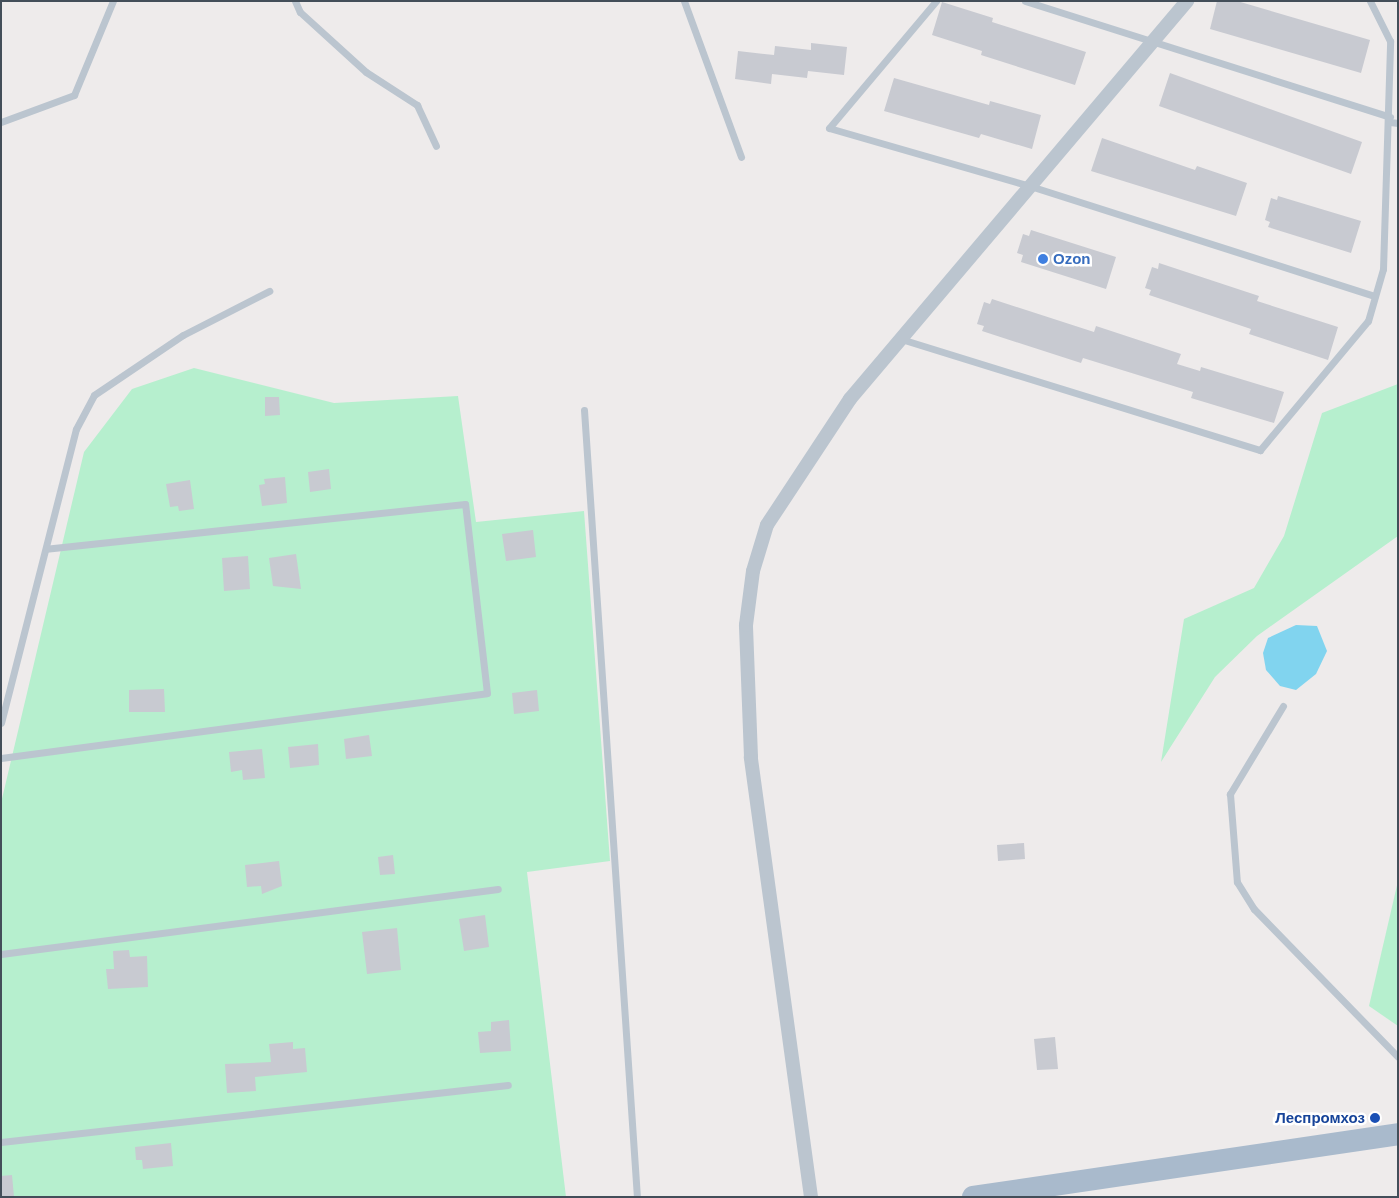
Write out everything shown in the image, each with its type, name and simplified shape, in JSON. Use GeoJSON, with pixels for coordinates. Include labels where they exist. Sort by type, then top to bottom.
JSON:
{"type":"FeatureCollection","features":[{"type":"Feature","properties":{"kind":"main road"},"geometry":{"type":"LineString","coordinates":[[974,1197],[1069,1190],[1398,1134]]}},
{"type":"Feature","properties":{"kind":"street"},"geometry":{"type":"LineString","coordinates":[[811,1197],[751,757],[746,625],[753,571],[767,525],[850,399],[1187,1]]}},
{"type":"Feature","properties":{"kind":"lane"},"geometry":{"type":"LineString","coordinates":[[1,122],[74,95],[113,1]]}},
{"type":"Feature","properties":{"kind":"lane"},"geometry":{"type":"LineString","coordinates":[[295,1],[300,12],[366,72],[417,105],[436,146]]}},
{"type":"Feature","properties":{"kind":"lane"},"geometry":{"type":"LineString","coordinates":[[684,1],[741,157]]}},
{"type":"Feature","properties":{"kind":"lane"},"geometry":{"type":"LineString","coordinates":[[936,1],[829,128],[1030,186],[1375,296]]}},
{"type":"Feature","properties":{"kind":"lane"},"geometry":{"type":"LineString","coordinates":[[1026,1],[1393,121]]}},
{"type":"Feature","properties":{"kind":"lane"},"geometry":{"type":"LineString","coordinates":[[901,339],[1260,450],[1368,321],[1383,270],[1393,121],[1390,42],[1370,1]]}},
{"type":"Feature","properties":{"kind":"lane"},"geometry":{"type":"LineString","coordinates":[[1,723],[3,709],[76,429],[94,395],[184,335],[269,291]]}},
{"type":"Feature","properties":{"kind":"lane"},"geometry":{"type":"LineString","coordinates":[[584,410],[637,1197]]}},
{"type":"Feature","properties":{"kind":"lane"},"geometry":{"type":"LineString","coordinates":[[1,758],[487,693],[465,504],[46,549]]}},
{"type":"Feature","properties":{"kind":"lane"},"geometry":{"type":"LineString","coordinates":[[1283,706],[1230,794],[1237,882],[1254,909],[1398,1057]]}},
{"type":"Feature","properties":{"kind":"lane"},"geometry":{"type":"LineString","coordinates":[[1,954],[498,889]]}},
{"type":"Feature","properties":{"kind":"lane"},"geometry":{"type":"LineString","coordinates":[[1,1142],[508,1085]]}},
{"type":"Feature","properties":{"kind":"green space"},"geometry":{"type":"Polygon","coordinates":[[[194,368],[334,403],[458,396],[476,522],[584,511],[610,861],[527,872],[566,1197],[1,1197],[1,803],[84,452],[132,389],[194,368]]]}},
{"type":"Feature","properties":{"kind":"green space"},"geometry":{"type":"Polygon","coordinates":[[[1398,384],[1398,536],[1257,636],[1215,677],[1161,762],[1184,619],[1254,588],[1284,536],[1322,413],[1398,384]]]}},
{"type":"Feature","properties":{"kind":"green space"},"geometry":{"type":"Polygon","coordinates":[[[1398,881],[1398,1026],[1369,1006],[1398,881]]]}},
{"type":"Feature","properties":{"kind":"water"},"geometry":{"type":"Polygon","coordinates":[[[1296,625],[1317,626],[1327,651],[1316,674],[1296,690],[1280,686],[1266,670],[1263,653],[1268,638],[1296,625]]]}},
{"type":"Feature","properties":{"kind":"building"},"geometry":{"type":"Polygon","coordinates":[[[1217,1],[1237,1],[1370,40],[1361,73],[1210,29],[1217,1]]]}},
{"type":"Feature","properties":{"kind":"building"},"geometry":{"type":"Polygon","coordinates":[[[942,2],[993,18],[992,22],[1086,52],[1075,85],[981,55],[982,51],[932,35],[942,2]]]}},
{"type":"Feature","properties":{"kind":"building"},"geometry":{"type":"Polygon","coordinates":[[[811,43],[847,47],[844,75],[808,71],[807,78],[772,74],[771,84],[735,79],[738,51],[774,55],[775,46],[811,50],[811,43]]]}},
{"type":"Feature","properties":{"kind":"building"},"geometry":{"type":"Polygon","coordinates":[[[1170,73],[1362,142],[1351,174],[1159,106],[1170,73]]]}},
{"type":"Feature","properties":{"kind":"building"},"geometry":{"type":"Polygon","coordinates":[[[894,78],[989,105],[990,101],[1041,115],[1032,149],[981,134],[979,138],[884,111],[894,78]]]}},
{"type":"Feature","properties":{"kind":"building"},"geometry":{"type":"Polygon","coordinates":[[[1102,138],[1195,170],[1197,166],[1247,183],[1236,216],[1091,171],[1102,138]]]}},
{"type":"Feature","properties":{"kind":"building"},"geometry":{"type":"Polygon","coordinates":[[[1278,196],[1361,221],[1351,253],[1268,227],[1270,222],[1265,220],[1271,198],[1277,200],[1278,196]]]}},
{"type":"Feature","properties":{"kind":"building"},"geometry":{"type":"Polygon","coordinates":[[[1031,230],[1116,257],[1106,289],[1021,262],[1023,255],[1017,253],[1023,234],[1029,236],[1031,230]]]}},
{"type":"Feature","properties":{"kind":"building"},"geometry":{"type":"Polygon","coordinates":[[[1159,263],[1259,296],[1257,301],[1338,327],[1328,360],[1249,334],[1251,329],[1149,295],[1151,290],[1145,288],[1152,267],[1158,269],[1159,263]]]}},
{"type":"Feature","properties":{"kind":"building"},"geometry":{"type":"Polygon","coordinates":[[[992,299],[1094,332],[1096,326],[1181,354],[1177,364],[1200,371],[1201,367],[1284,392],[1274,423],[1191,398],[1193,392],[1083,358],[1081,363],[982,331],[984,326],[977,324],[984,302],[990,304],[992,299]]]}},
{"type":"Feature","properties":{"kind":"building"},"geometry":{"type":"Polygon","coordinates":[[[265,397],[279,397],[280,415],[265,416],[265,397]]]}},
{"type":"Feature","properties":{"kind":"building"},"geometry":{"type":"Polygon","coordinates":[[[329,469],[331,489],[310,492],[308,472],[329,469]]]}},
{"type":"Feature","properties":{"kind":"building"},"geometry":{"type":"Polygon","coordinates":[[[285,477],[287,503],[262,506],[259,485],[265,484],[264,479],[285,477]]]}},
{"type":"Feature","properties":{"kind":"building"},"geometry":{"type":"Polygon","coordinates":[[[190,480],[194,509],[179,511],[178,506],[170,507],[166,484],[190,480]]]}},
{"type":"Feature","properties":{"kind":"building"},"geometry":{"type":"Polygon","coordinates":[[[533,530],[536,557],[506,561],[502,534],[533,530]]]}},
{"type":"Feature","properties":{"kind":"building"},"geometry":{"type":"Polygon","coordinates":[[[296,554],[301,589],[273,586],[269,558],[296,554]]]}},
{"type":"Feature","properties":{"kind":"building"},"geometry":{"type":"Polygon","coordinates":[[[248,556],[250,589],[224,591],[222,558],[248,556]]]}},
{"type":"Feature","properties":{"kind":"building"},"geometry":{"type":"Polygon","coordinates":[[[164,689],[165,712],[129,712],[129,690],[164,689]]]}},
{"type":"Feature","properties":{"kind":"building"},"geometry":{"type":"Polygon","coordinates":[[[537,690],[539,711],[514,714],[512,693],[537,690]]]}},
{"type":"Feature","properties":{"kind":"building"},"geometry":{"type":"Polygon","coordinates":[[[369,735],[372,756],[346,759],[344,739],[369,735]]]}},
{"type":"Feature","properties":{"kind":"building"},"geometry":{"type":"Polygon","coordinates":[[[318,744],[319,765],[290,768],[288,747],[318,744]]]}},
{"type":"Feature","properties":{"kind":"building"},"geometry":{"type":"Polygon","coordinates":[[[262,749],[265,778],[243,780],[242,770],[231,772],[229,752],[262,749]]]}},
{"type":"Feature","properties":{"kind":"building"},"geometry":{"type":"Polygon","coordinates":[[[1024,843],[1025,859],[998,861],[997,845],[1024,843]]]}},
{"type":"Feature","properties":{"kind":"building"},"geometry":{"type":"Polygon","coordinates":[[[393,855],[395,874],[380,875],[378,857],[393,855]]]}},
{"type":"Feature","properties":{"kind":"building"},"geometry":{"type":"Polygon","coordinates":[[[279,861],[282,886],[262,894],[261,886],[247,887],[245,865],[279,861]]]}},
{"type":"Feature","properties":{"kind":"building"},"geometry":{"type":"Polygon","coordinates":[[[485,915],[489,947],[464,951],[459,919],[485,915]]]}},
{"type":"Feature","properties":{"kind":"building"},"geometry":{"type":"Polygon","coordinates":[[[397,928],[401,970],[367,974],[362,932],[397,928]]]}},
{"type":"Feature","properties":{"kind":"building"},"geometry":{"type":"Polygon","coordinates":[[[129,950],[130,957],[147,956],[148,987],[108,989],[106,969],[114,969],[113,951],[129,950]]]}},
{"type":"Feature","properties":{"kind":"building"},"geometry":{"type":"Polygon","coordinates":[[[509,1020],[511,1051],[480,1053],[478,1032],[491,1031],[491,1022],[509,1020]]]}},
{"type":"Feature","properties":{"kind":"building"},"geometry":{"type":"Polygon","coordinates":[[[1055,1037],[1058,1069],[1037,1070],[1034,1039],[1055,1037]]]}},
{"type":"Feature","properties":{"kind":"building"},"geometry":{"type":"Polygon","coordinates":[[[293,1042],[293,1049],[305,1048],[307,1072],[255,1077],[256,1091],[227,1093],[225,1064],[271,1062],[269,1044],[293,1042]]]}},
{"type":"Feature","properties":{"kind":"building"},"geometry":{"type":"Polygon","coordinates":[[[171,1143],[173,1166],[143,1169],[142,1160],[136,1160],[135,1147],[171,1143]]]}},
{"type":"Feature","properties":{"kind":"building"},"geometry":{"type":"Polygon","coordinates":[[[12,1175],[14,1197],[1,1197],[1,1176],[12,1175]]]}},
{"type":"Feature","properties":{"kind":"place","name":"Ozon"},"geometry":{"type":"Point","coordinates":[1043,259]}},
{"type":"Feature","properties":{"kind":"place","name":"Леспромхоз"},"geometry":{"type":"Point","coordinates":[1375,1118]}}]}
